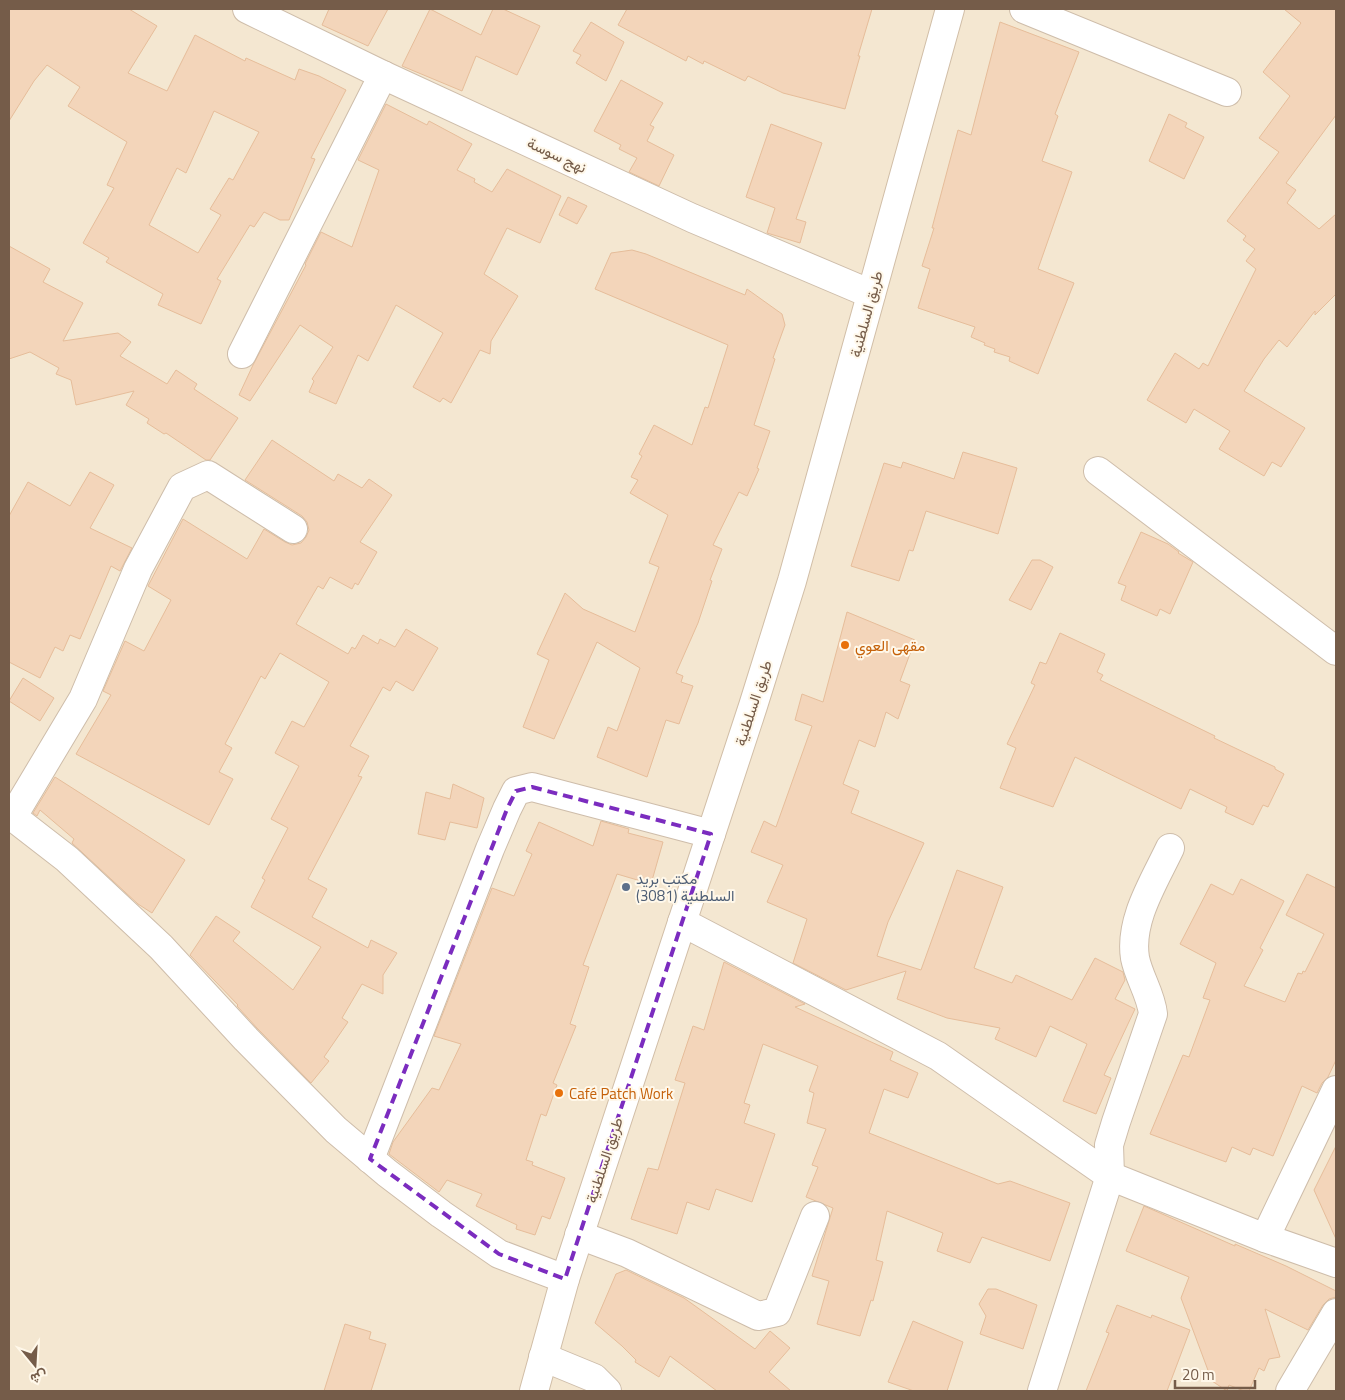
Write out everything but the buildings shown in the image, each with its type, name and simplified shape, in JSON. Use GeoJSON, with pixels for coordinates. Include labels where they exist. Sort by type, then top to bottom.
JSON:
{"type":"FeatureCollection","features":[{"type":"Feature","properties":{"kind":"street","name":"نهج سوسة"},"geometry":{"type":"LineString","coordinates":[[247,9],[383,75],[692,218],[872,294]]}},
{"type":"Feature","properties":{"kind":"street","name":"طريق السلطنية"},"geometry":{"type":"LineString","coordinates":[[534,1391],[579,1234],[753,706],[792,581],[950,9]]}},
{"type":"Feature","properties":{"kind":"street"},"geometry":{"type":"LineString","coordinates":[[1024,9],[1227,92]]}},
{"type":"Feature","properties":{"kind":"street"},"geometry":{"type":"LineString","coordinates":[[242,354],[383,75]]}},
{"type":"Feature","properties":{"kind":"street"},"geometry":{"type":"LineString","coordinates":[[1098,471],[1336,651]]}},
{"type":"Feature","properties":{"kind":"street"},"geometry":{"type":"LineString","coordinates":[[293,530],[208,474],[182,487],[138,569],[83,699],[11,815],[67,859],[161,947],[336,1130],[370,1159],[441,1214],[499,1254],[565,1279]]}},
{"type":"Feature","properties":{"kind":"street"},"geometry":{"type":"LineString","coordinates":[[370,1159],[486,858],[516,791],[532,787],[710,834]]}},
{"type":"Feature","properties":{"kind":"street"},"geometry":{"type":"LineString","coordinates":[[1042,1391],[1110,1176],[1109,1145],[1153,1014],[1151,999],[1135,960],[1134,935],[1140,911],[1170,848]]}},
{"type":"Feature","properties":{"kind":"street"},"geometry":{"type":"LineString","coordinates":[[682,922],[938,1056],[1110,1176],[1265,1238],[1336,1263]]}},
{"type":"Feature","properties":{"kind":"street"},"geometry":{"type":"LineString","coordinates":[[1265,1238],[1336,1090]]}},
{"type":"Feature","properties":{"kind":"street"},"geometry":{"type":"LineString","coordinates":[[579,1234],[627,1253],[758,1316],[776,1312],[815,1216]]}},
{"type":"Feature","properties":{"kind":"street"},"geometry":{"type":"LineString","coordinates":[[1290,1391],[1336,1313]]}},
{"type":"Feature","properties":{"kind":"street"},"geometry":{"type":"LineString","coordinates":[[543,1357],[594,1378],[607,1391]]}},
{"type":"Feature","properties":{"kind":"highlighted area"},"geometry":{"type":"Polygon","coordinates":[[[532,787],[711,834],[565,1279],[499,1254],[370,1159],[507,809],[516,791],[532,787]]]}},
{"type":"Feature","properties":{"kind":"shaded area"},"geometry":{"type":"Polygon","coordinates":[[[9,9],[1336,9],[1336,1391],[9,1391],[9,9]]]}},
{"type":"Feature","properties":{"kind":"place","name":"مقهى العوي"},"geometry":{"type":"Point","coordinates":[845,645]}},
{"type":"Feature","properties":{"kind":"place","name":"مكتب بريد السلطنية (3081)"},"geometry":{"type":"Point","coordinates":[626,887]}},
{"type":"Feature","properties":{"kind":"place","name":"Café Patch Work"},"geometry":{"type":"Point","coordinates":[559,1093]}}]}
